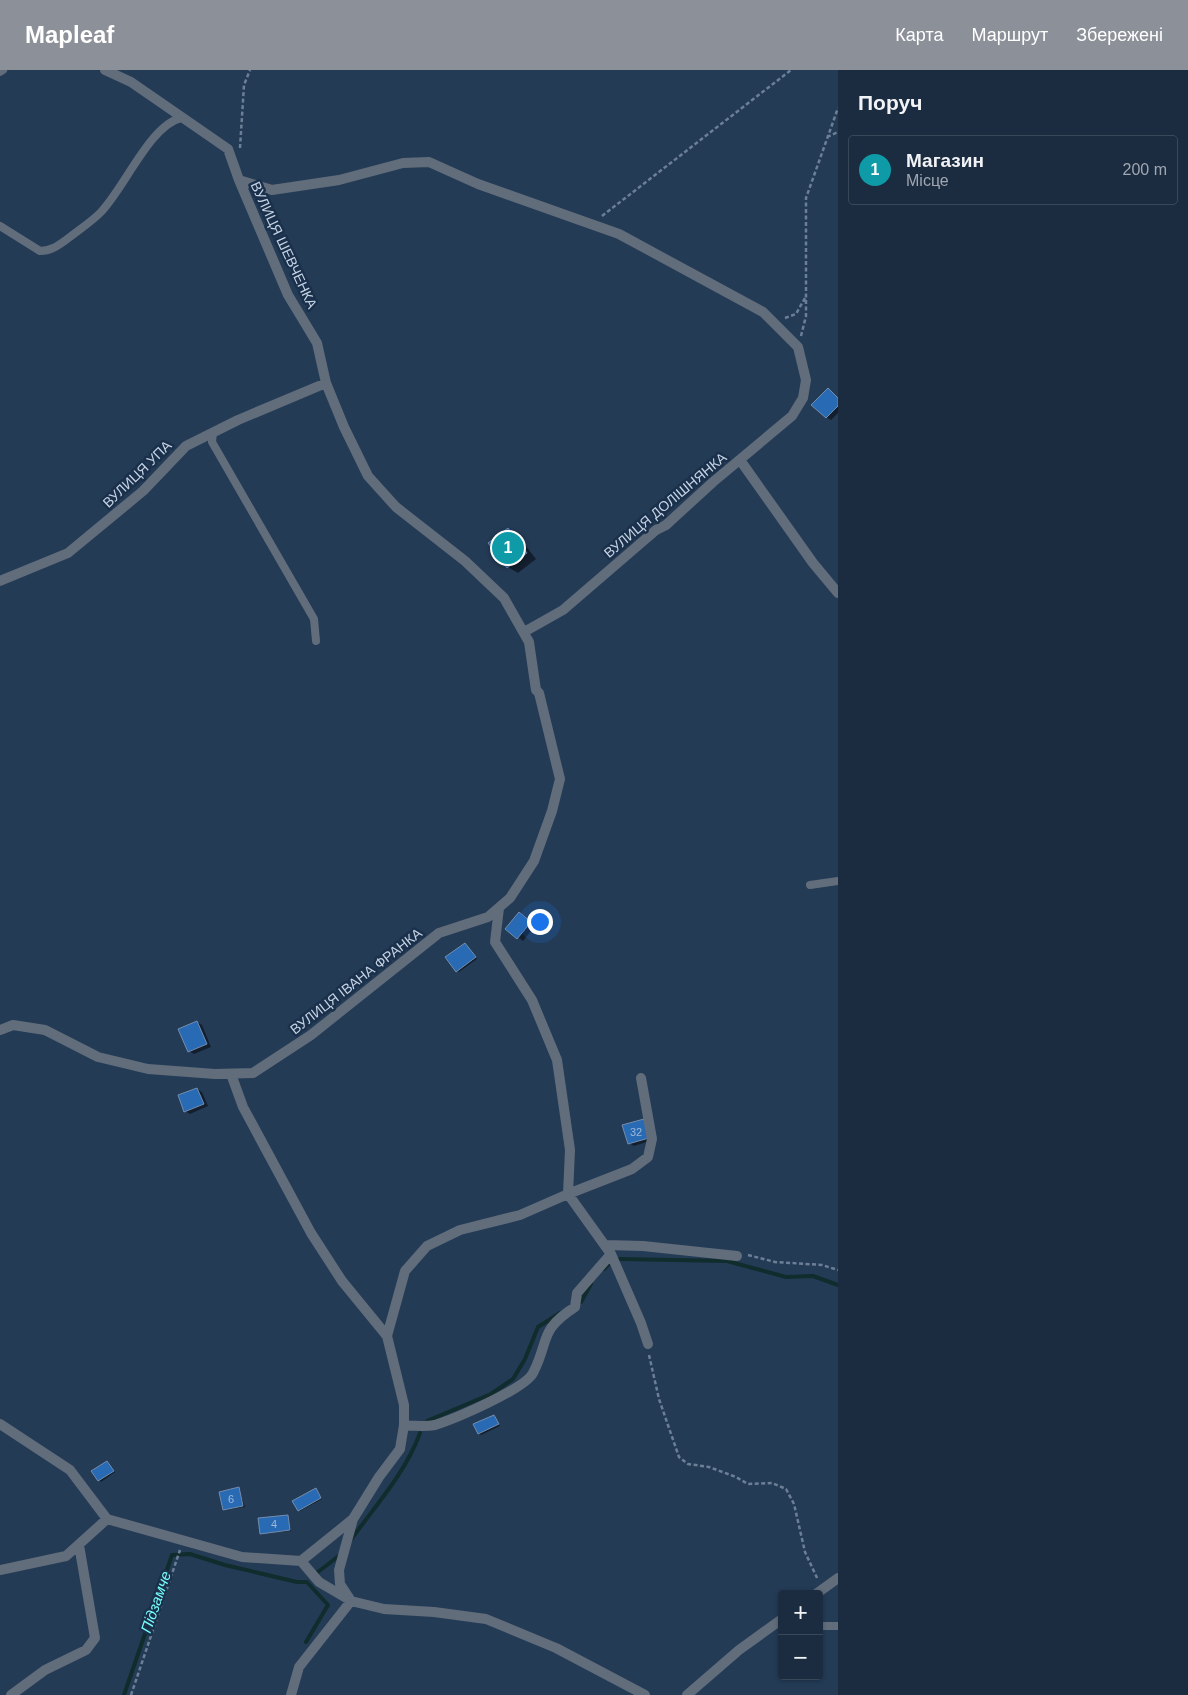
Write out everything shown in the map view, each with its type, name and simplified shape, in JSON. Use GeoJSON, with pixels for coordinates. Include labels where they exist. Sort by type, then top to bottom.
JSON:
{"type":"FeatureCollection","features":[{"type":"Feature","properties":{"kind":"street","name":"ВУЛИЦЯ ШЕВЧЕНКА"},"geometry":{"type":"LineString","coordinates":[[105,70],[131,82],[228,149],[239,180],[288,295],[317,343],[326,383],[344,427],[368,476],[396,507],[465,561],[504,598],[524,632]]}},
{"type":"Feature","properties":{"kind":"street"},"geometry":{"type":"LineString","coordinates":[[239,180],[272,190],[339,180],[403,163],[429,162],[478,184],[619,234],[763,312],[798,347],[806,380],[803,398],[792,416],[740,460]]}},
{"type":"Feature","properties":{"kind":"street","name":"ВУЛИЦЯ УПА"},"geometry":{"type":"LineString","coordinates":[[0,581],[68,553],[143,491],[186,446],[326,383]]}},
{"type":"Feature","properties":{"kind":"street","name":"ВУЛИЦЯ ДОЛІШНЯНКА"},"geometry":{"type":"LineString","coordinates":[[524,632],[563,610],[656,530],[666,525],[740,460],[813,564],[838,593]]}},
{"type":"Feature","properties":{"kind":"street","name":"ВУЛИЦЯ ІВАНА ФРАНКА"},"geometry":{"type":"LineString","coordinates":[[0,1030],[13,1025],[44,1030],[98,1057],[148,1069],[231,1074],[253,1073],[312,1035],[439,934],[488,917],[510,898],[534,861],[552,811],[560,780],[539,693],[536,690],[529,642],[524,632]]}},
{"type":"Feature","properties":{"kind":"street"},"geometry":{"type":"LineString","coordinates":[[499,908],[495,942],[532,1000],[557,1060],[570,1150],[568,1194],[609,1249],[648,1344]]}},
{"type":"Feature","properties":{"kind":"street"},"geometry":{"type":"LineString","coordinates":[[231,1074],[243,1107],[310,1233],[342,1281],[387,1336],[404,1405],[404,1425],[400,1449],[379,1477],[353,1519],[339,1570],[340,1584],[351,1601]]}},
{"type":"Feature","properties":{"kind":"street"},"geometry":{"type":"LineString","coordinates":[[387,1336],[405,1271],[427,1246],[460,1230],[520,1215],[632,1169],[648,1157],[652,1139],[641,1078]]}},
{"type":"Feature","properties":{"kind":"street"},"geometry":{"type":"LineString","coordinates":[[609,1249],[680,1249],[737,1256]]}},
{"type":"Feature","properties":{"kind":"street"},"geometry":{"type":"LineString","coordinates":[[404,1425],[419,1427],[435,1424],[510,1392],[533,1374],[544,1338],[557,1319],[575,1307],[577,1293],[609,1249]]}},
{"type":"Feature","properties":{"kind":"street"},"geometry":{"type":"LineString","coordinates":[[0,1424],[70,1470],[107,1519],[242,1557],[301,1561],[353,1519]]}},
{"type":"Feature","properties":{"kind":"street"},"geometry":{"type":"LineString","coordinates":[[0,1570],[66,1556],[107,1519]]}},
{"type":"Feature","properties":{"kind":"street"},"geometry":{"type":"LineString","coordinates":[[11,1695],[45,1670],[86,1650],[95,1638],[79,1545]]}},
{"type":"Feature","properties":{"kind":"street"},"geometry":{"type":"LineString","coordinates":[[301,1561],[319,1582],[351,1601],[384,1609],[434,1612],[486,1619],[556,1648],[645,1695]]}},
{"type":"Feature","properties":{"kind":"street"},"geometry":{"type":"LineString","coordinates":[[822,1590],[838,1578]]}},
{"type":"Feature","properties":{"kind":"street"},"geometry":{"type":"LineString","coordinates":[[292,1695],[299,1667],[351,1601]]}},
{"type":"Feature","properties":{"kind":"street"},"geometry":{"type":"LineString","coordinates":[[687,1695],[739,1650],[778,1622]]}},
{"type":"Feature","properties":{"kind":"lane"},"geometry":{"type":"LineString","coordinates":[[0,226],[40,251],[55,248],[100,213],[160,129],[172,120],[181,118]]}},
{"type":"Feature","properties":{"kind":"lane"},"geometry":{"type":"LineString","coordinates":[[214,432],[212,442],[314,619],[316,641]]}},
{"type":"Feature","properties":{"kind":"lane"},"geometry":{"type":"LineString","coordinates":[[810,885],[838,881]]}},
{"type":"Feature","properties":{"kind":"lane"},"geometry":{"type":"LineString","coordinates":[[823,1626],[838,1626]]}},
{"type":"Feature","properties":{"kind":"path"},"geometry":{"type":"LineString","coordinates":[[240,152],[244,85],[250,70]]}},
{"type":"Feature","properties":{"kind":"path"},"geometry":{"type":"LineString","coordinates":[[592,224],[791,70]]}},
{"type":"Feature","properties":{"kind":"path"},"geometry":{"type":"LineString","coordinates":[[798,347],[806,316],[806,198],[826,137],[838,108]]}},
{"type":"Feature","properties":{"kind":"path"},"geometry":{"type":"LineString","coordinates":[[826,137],[838,132]]}},
{"type":"Feature","properties":{"kind":"path"},"geometry":{"type":"LineString","coordinates":[[781,319],[796,314],[806,297]]}},
{"type":"Feature","properties":{"kind":"path"},"geometry":{"type":"LineString","coordinates":[[737,1256],[752,1254],[775,1262],[822,1265],[838,1270]]}},
{"type":"Feature","properties":{"kind":"path"},"geometry":{"type":"LineString","coordinates":[[648,1344],[652,1372],[679,1457],[688,1464],[709,1467],[736,1477],[748,1484],[772,1483],[786,1490],[794,1504],[805,1552],[818,1590]]}},
{"type":"Feature","properties":{"kind":"path"},"geometry":{"type":"LineString","coordinates":[[131,1695],[183,1540]]}},
{"type":"Feature","properties":{"kind":"building"},"geometry":{"type":"Polygon","coordinates":[[[828,388],[838,398],[838,406],[826,418],[811,405],[828,388]]]}},
{"type":"Feature","properties":{"kind":"building"},"geometry":{"type":"Polygon","coordinates":[[[508,528],[527,553],[507,568],[488,543],[508,528]]]}},
{"type":"Feature","properties":{"kind":"building"},"geometry":{"type":"Polygon","coordinates":[[[519,912],[531,922],[517,939],[505,929],[519,912]]]}},
{"type":"Feature","properties":{"kind":"building"},"geometry":{"type":"Polygon","coordinates":[[[465,943],[476,957],[456,972],[445,957],[465,943]]]}},
{"type":"Feature","properties":{"kind":"building"},"geometry":{"type":"Polygon","coordinates":[[[197,1021],[207,1044],[188,1052],[178,1029],[197,1021]]]}},
{"type":"Feature","properties":{"kind":"building"},"geometry":{"type":"Polygon","coordinates":[[[197,1088],[204,1104],[184,1112],[178,1095],[197,1088]]]}},
{"type":"Feature","properties":{"kind":"building"},"geometry":{"type":"Polygon","coordinates":[[[644,1119],[649,1138],[628,1144],[622,1125],[644,1119]]]}},
{"type":"Feature","properties":{"kind":"building"},"geometry":{"type":"Polygon","coordinates":[[[494,1415],[499,1424],[478,1434],[473,1424],[494,1415]]]}},
{"type":"Feature","properties":{"kind":"building"},"geometry":{"type":"Polygon","coordinates":[[[107,1461],[114,1471],[98,1481],[91,1471],[107,1461]]]}},
{"type":"Feature","properties":{"kind":"building"},"geometry":{"type":"Polygon","coordinates":[[[239,1487],[243,1506],[223,1510],[219,1492],[239,1487]]]}},
{"type":"Feature","properties":{"kind":"building"},"geometry":{"type":"Polygon","coordinates":[[[316,1488],[321,1498],[298,1511],[292,1501],[316,1488]]]}},
{"type":"Feature","properties":{"kind":"building"},"geometry":{"type":"Polygon","coordinates":[[[288,1515],[290,1530],[260,1534],[258,1518],[288,1515]]]}},
{"type":"Feature","properties":{"kind":"waterway"},"geometry":{"type":"LineString","coordinates":[[620,1259],[727,1261],[786,1277],[813,1276],[838,1285]]}},
{"type":"Feature","properties":{"kind":"waterway"},"geometry":{"type":"LineString","coordinates":[[604,1269],[609,1264]]}},
{"type":"Feature","properties":{"kind":"waterway"},"geometry":{"type":"LineString","coordinates":[[581,1302],[591,1284]]}},
{"type":"Feature","properties":{"kind":"waterway"},"geometry":{"type":"LineString","coordinates":[[427,1421],[491,1394],[513,1379],[525,1359],[538,1327],[560,1313]]}},
{"type":"Feature","properties":{"kind":"waterway"},"geometry":{"type":"LineString","coordinates":[[350,1541],[398,1476],[420,1433]]}},
{"type":"Feature","properties":{"kind":"waterway","name":"Підзамче"},"geometry":{"type":"LineString","coordinates":[[124,1695],[172,1555],[190,1554],[225,1565],[297,1582],[307,1582]]}},
{"type":"Feature","properties":{"kind":"waterway"},"geometry":{"type":"LineString","coordinates":[[314,1575],[340,1555]]}},
{"type":"Feature","properties":{"kind":"waterway"},"geometry":{"type":"LineString","coordinates":[[306,1642],[328,1605],[307,1582]]}},
{"type":"Feature","properties":{"kind":"place","name":"Магазин"},"geometry":{"type":"Point","coordinates":[508,548]}}]}
